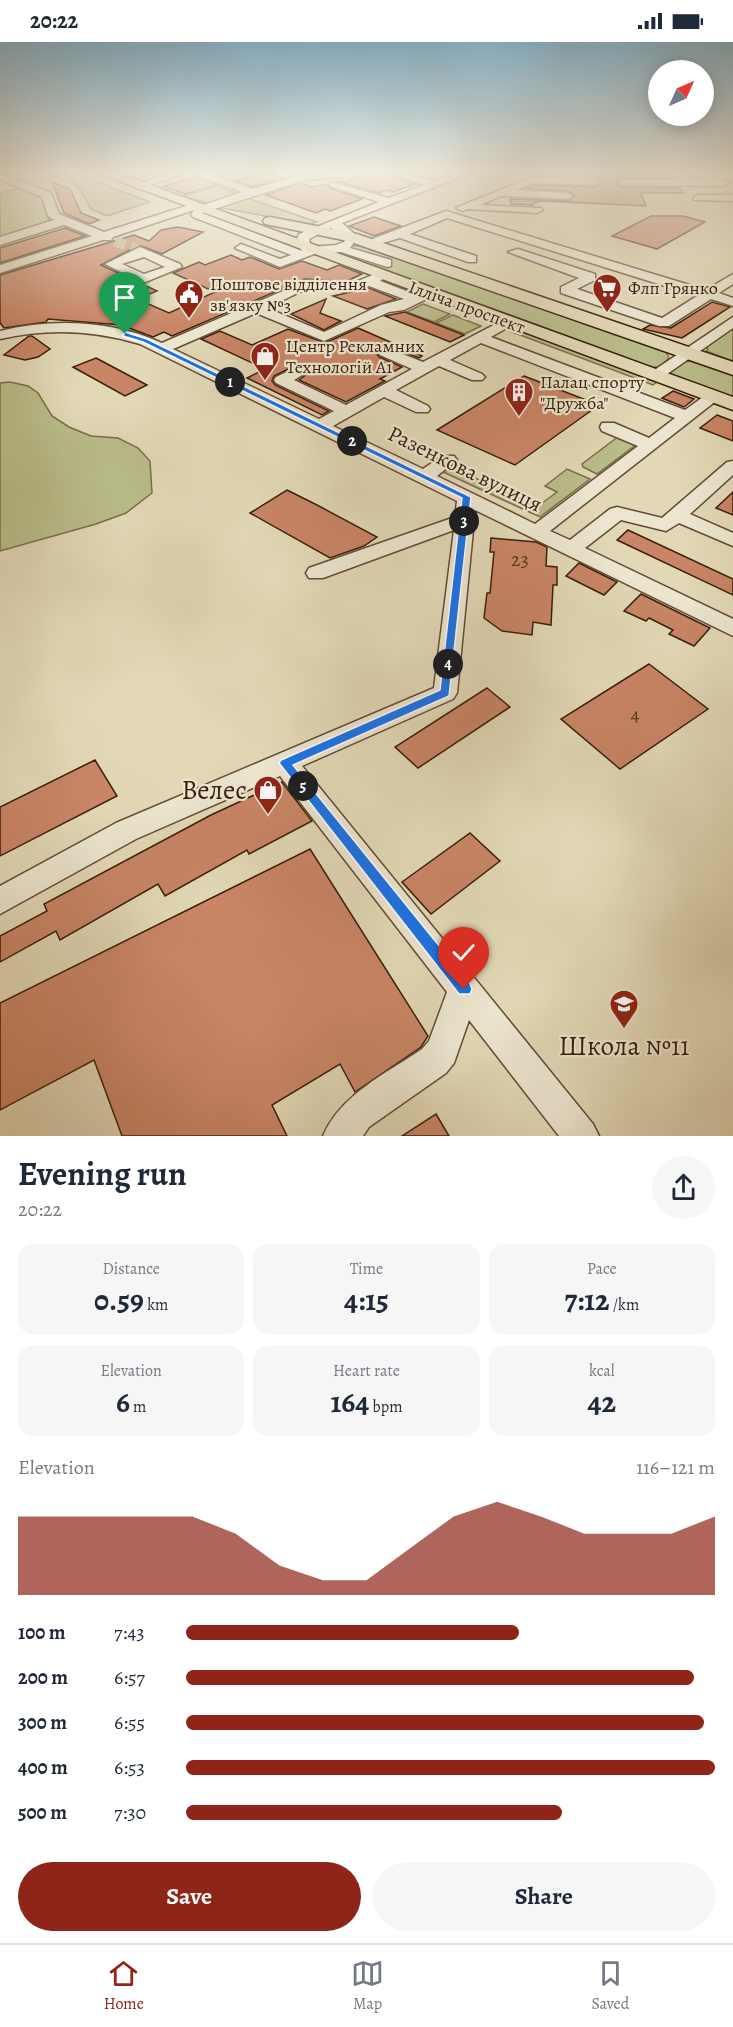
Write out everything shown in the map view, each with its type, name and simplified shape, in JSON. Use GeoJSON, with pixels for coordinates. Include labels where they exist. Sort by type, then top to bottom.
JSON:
{"type":"FeatureCollection","features":[{"type":"Feature","properties":{"kind":"main road","name":"Ілліча проспект"},"geometry":{"type":"LineString","coordinates":[[231,224],[310,251],[375,278],[435,295],[733,404]]}},
{"type":"Feature","properties":{"kind":"main road","name":"Ілліча проспект"},"geometry":{"type":"LineString","coordinates":[[286,224],[318,229],[355,245],[733,369]]}},
{"type":"Feature","properties":{"kind":"street"},"geometry":{"type":"LineString","coordinates":[[0,241],[54,224]]}},
{"type":"Feature","properties":{"kind":"street"},"geometry":{"type":"LineString","coordinates":[[73,224],[116,241]]}},
{"type":"Feature","properties":{"kind":"street"},"geometry":{"type":"LineString","coordinates":[[0,269],[144,224]]}},
{"type":"Feature","properties":{"kind":"street"},"geometry":{"type":"LineString","coordinates":[[310,251],[302,242],[303,237],[331,224]]}},
{"type":"Feature","properties":{"kind":"street"},"geometry":{"type":"LineString","coordinates":[[338,224],[335,226],[355,245]]}},
{"type":"Feature","properties":{"kind":"street"},"geometry":{"type":"LineString","coordinates":[[241,248],[280,263],[310,251],[345,247],[351,242],[355,245],[400,234],[423,224]]}},
{"type":"Feature","properties":{"kind":"street"},"geometry":{"type":"LineString","coordinates":[[478,224],[733,302]]}},
{"type":"Feature","properties":{"kind":"street"},"geometry":{"type":"LineString","coordinates":[[400,234],[472,259]]}},
{"type":"Feature","properties":{"kind":"street"},"geometry":{"type":"LineString","coordinates":[[514,252],[590,277],[566,290],[664,323],[733,278]]}},
{"type":"Feature","properties":{"kind":"street"},"geometry":{"type":"LineString","coordinates":[[585,275],[607,264]]}},
{"type":"Feature","properties":{"kind":"street"},"geometry":{"type":"LineString","coordinates":[[282,310],[328,290],[353,288],[375,278],[417,299]]}},
{"type":"Feature","properties":{"kind":"street"},"geometry":{"type":"LineString","coordinates":[[161,349],[311,284],[353,288]]}},
{"type":"Feature","properties":{"kind":"street"},"geometry":{"type":"LineString","coordinates":[[256,308],[324,337],[386,308],[399,307],[417,299],[435,295]]}},
{"type":"Feature","properties":{"kind":"street"},"geometry":{"type":"LineString","coordinates":[[655,376],[733,321]]}},
{"type":"Feature","properties":{"kind":"street"},"geometry":{"type":"LineString","coordinates":[[320,426],[507,322]]}},
{"type":"Feature","properties":{"kind":"street","name":"Разенкова вулиця"},"geometry":{"type":"LineString","coordinates":[[4,332],[49,326],[100,330],[145,340],[425,477],[466,508],[538,531],[733,628]]}},
{"type":"Feature","properties":{"kind":"street"},"geometry":{"type":"LineString","coordinates":[[479,337],[513,355],[640,403],[688,417]]}},
{"type":"Feature","properties":{"kind":"street"},"geometry":{"type":"LineString","coordinates":[[385,352],[423,368]]}},
{"type":"Feature","properties":{"kind":"street"},"geometry":{"type":"LineString","coordinates":[[437,360],[477,377]]}},
{"type":"Feature","properties":{"kind":"street"},"geometry":{"type":"LineString","coordinates":[[304,369],[282,380],[346,411]]}},
{"type":"Feature","properties":{"kind":"street"},"geometry":{"type":"LineString","coordinates":[[383,390],[422,409]]}},
{"type":"Feature","properties":{"kind":"street"},"geometry":{"type":"LineString","coordinates":[[538,531],[713,397]]}},
{"type":"Feature","properties":{"kind":"street"},"geometry":{"type":"LineString","coordinates":[[608,427],[651,445]]}},
{"type":"Feature","properties":{"kind":"street"},"geometry":{"type":"LineString","coordinates":[[425,477],[448,460]]}},
{"type":"Feature","properties":{"kind":"street"},"geometry":{"type":"LineString","coordinates":[[572,549],[617,513],[666,525],[733,466]]}},
{"type":"Feature","properties":{"kind":"street"},"geometry":{"type":"LineString","coordinates":[[0,901],[126,831],[445,693],[466,508],[316,573]]}},
{"type":"Feature","properties":{"kind":"street"},"geometry":{"type":"LineString","coordinates":[[677,515],[733,540]]}},
{"type":"Feature","properties":{"kind":"street"},"geometry":{"type":"LineString","coordinates":[[285,763],[581,1136]]}},
{"type":"Feature","properties":{"kind":"street"},"geometry":{"type":"LineString","coordinates":[[341,1136],[357,1115],[434,1061],[442,1051],[464,989]]}},
{"type":"Feature","properties":{"kind":"green space"},"geometry":{"type":"Polygon","coordinates":[[[0,224],[42,224],[0,237],[0,224]]]}},
{"type":"Feature","properties":{"kind":"green space"},"geometry":{"type":"Polygon","coordinates":[[[352,246],[366,246],[666,352],[669,358],[660,366],[652,368],[339,255],[341,251],[352,246]]]}},
{"type":"Feature","properties":{"kind":"green space"},"geometry":{"type":"Polygon","coordinates":[[[423,304],[450,314],[434,322],[407,312],[423,304]]]}},
{"type":"Feature","properties":{"kind":"green space"},"geometry":{"type":"Polygon","coordinates":[[[453,315],[481,326],[465,334],[436,323],[453,315]]]}},
{"type":"Feature","properties":{"kind":"green space"},"geometry":{"type":"Polygon","coordinates":[[[733,327],[733,361],[706,351],[708,349],[704,346],[733,327]]]}},
{"type":"Feature","properties":{"kind":"green space"},"geometry":{"type":"Polygon","coordinates":[[[517,330],[657,382],[653,385],[512,332],[517,330]]]}},
{"type":"Feature","properties":{"kind":"green space"},"geometry":{"type":"Polygon","coordinates":[[[690,361],[733,374],[733,399],[671,375],[669,371],[683,362],[690,361]]]}},
{"type":"Feature","properties":{"kind":"green space"},"geometry":{"type":"Polygon","coordinates":[[[10,382],[28,386],[38,393],[52,416],[69,427],[91,436],[118,438],[138,448],[150,461],[152,493],[126,513],[96,524],[0,551],[0,383],[10,382]]]}},
{"type":"Feature","properties":{"kind":"green space"},"geometry":{"type":"Polygon","coordinates":[[[619,436],[637,444],[597,474],[583,467],[582,464],[619,436]]]}},
{"type":"Feature","properties":{"kind":"green space"},"geometry":{"type":"Polygon","coordinates":[[[448,468],[456,469],[537,507],[557,492],[545,486],[567,469],[590,479],[540,517],[441,471],[448,468]]]}},
{"type":"Feature","properties":{"kind":"building"},"geometry":{"type":"Polygon","coordinates":[[[395,224],[401,226],[374,236],[349,226],[395,224]]]}},
{"type":"Feature","properties":{"kind":"building"},"geometry":{"type":"Polygon","coordinates":[[[635,224],[701,224],[657,249],[612,236],[635,224]]]}},
{"type":"Feature","properties":{"kind":"building"},"geometry":{"type":"Polygon","coordinates":[[[178,227],[203,232],[162,254],[139,245],[101,265],[157,291],[137,299],[169,313],[215,292],[173,273],[199,262],[205,265],[231,255],[242,260],[250,257],[279,269],[302,261],[327,270],[339,265],[362,274],[349,280],[351,282],[305,279],[172,336],[164,332],[153,337],[121,325],[48,319],[46,322],[4,328],[0,323],[0,275],[134,235],[149,241],[161,230],[178,227]]]}},
{"type":"Feature","properties":{"kind":"building"},"geometry":{"type":"Polygon","coordinates":[[[65,228],[85,236],[0,263],[0,248],[65,228]]]}},
{"type":"Feature","properties":{"kind":"building"},"geometry":{"type":"Polygon","coordinates":[[[369,288],[396,299],[367,309],[333,296],[369,288]]]}},
{"type":"Feature","properties":{"kind":"building"},"geometry":{"type":"Polygon","coordinates":[[[326,299],[320,313],[341,321],[324,330],[291,314],[326,299]]]}},
{"type":"Feature","properties":{"kind":"building"},"geometry":{"type":"Polygon","coordinates":[[[712,302],[730,307],[682,338],[643,329],[650,325],[671,328],[712,302]]]}},
{"type":"Feature","properties":{"kind":"building"},"geometry":{"type":"Polygon","coordinates":[[[405,312],[464,335],[450,342],[385,316],[405,312]]]}},
{"type":"Feature","properties":{"kind":"building"},"geometry":{"type":"Polygon","coordinates":[[[358,328],[422,356],[419,358],[390,347],[378,348],[376,353],[379,357],[402,367],[380,379],[385,381],[346,402],[299,380],[314,369],[309,364],[298,364],[274,376],[272,381],[275,385],[329,411],[322,415],[247,378],[265,369],[201,339],[220,331],[252,345],[288,329],[325,343],[358,328]]]}},
{"type":"Feature","properties":{"kind":"building"},"geometry":{"type":"Polygon","coordinates":[[[29,336],[50,349],[38,357],[25,360],[4,355],[29,336]]]}},
{"type":"Feature","properties":{"kind":"building"},"geometry":{"type":"Polygon","coordinates":[[[96,358],[147,385],[125,396],[73,367],[96,358]]]}},
{"type":"Feature","properties":{"kind":"building","name":"Палац спорту \"Дружба\""},"geometry":{"type":"Polygon","coordinates":[[[524,376],[599,405],[515,465],[437,430],[524,376]]]}},
{"type":"Feature","properties":{"kind":"building"},"geometry":{"type":"Polygon","coordinates":[[[673,391],[694,399],[684,407],[662,398],[673,391]]]}},
{"type":"Feature","properties":{"kind":"building"},"geometry":{"type":"Polygon","coordinates":[[[717,415],[733,421],[733,441],[700,428],[717,415]]]}},
{"type":"Feature","properties":{"kind":"building"},"geometry":{"type":"Polygon","coordinates":[[[287,490],[377,537],[364,546],[330,558],[250,513],[287,490]]]}},
{"type":"Feature","properties":{"kind":"building"},"geometry":{"type":"Polygon","coordinates":[[[733,492],[733,515],[716,508],[733,492]]]}},
{"type":"Feature","properties":{"kind":"building"},"geometry":{"type":"Polygon","coordinates":[[[628,530],[733,579],[733,595],[617,540],[628,530]]]}},
{"type":"Feature","properties":{"kind":"building"},"geometry":{"type":"Polygon","coordinates":[[[491,538],[536,542],[547,547],[546,566],[557,567],[557,585],[553,585],[551,625],[533,622],[532,635],[502,631],[484,618],[487,593],[490,593],[494,552],[490,552],[491,538]]]}},
{"type":"Feature","properties":{"kind":"building"},"geometry":{"type":"Polygon","coordinates":[[[579,563],[617,582],[604,595],[566,576],[579,563]]]}},
{"type":"Feature","properties":{"kind":"building"},"geometry":{"type":"Polygon","coordinates":[[[641,594],[710,628],[694,646],[669,634],[673,630],[649,618],[646,621],[624,611],[641,594]]]}},
{"type":"Feature","properties":{"kind":"building"},"geometry":{"type":"Polygon","coordinates":[[[649,664],[708,709],[620,769],[561,719],[649,664]]]}},
{"type":"Feature","properties":{"kind":"building"},"geometry":{"type":"Polygon","coordinates":[[[487,688],[510,707],[418,768],[395,747],[487,688]]]}},
{"type":"Feature","properties":{"kind":"building"},"geometry":{"type":"Polygon","coordinates":[[[95,760],[117,796],[0,856],[0,807],[95,760]]]}},
{"type":"Feature","properties":{"kind":"building"},"geometry":{"type":"Polygon","coordinates":[[[282,782],[312,821],[249,854],[247,850],[165,896],[158,884],[60,940],[56,931],[0,962],[0,936],[47,911],[44,904],[211,815],[282,782]]]}},
{"type":"Feature","properties":{"kind":"building"},"geometry":{"type":"Polygon","coordinates":[[[470,833],[500,861],[431,914],[402,882],[470,833]]]}},
{"type":"Feature","properties":{"kind":"building"},"geometry":{"type":"Polygon","coordinates":[[[310,849],[428,1036],[421,1047],[355,1092],[340,1064],[272,1105],[287,1136],[122,1136],[94,1060],[0,1110],[0,1003],[310,849]]]}},
{"type":"Feature","properties":{"kind":"building"},"geometry":{"type":"Polygon","coordinates":[[[436,1114],[449,1136],[402,1136],[436,1114]]]}},
{"type":"Feature","properties":{"kind":"tunnel"},"geometry":{"type":"LineString","coordinates":[[115,241],[140,251]]}},
{"type":"Feature","properties":{"kind":"place","name":"Флп Грянко"},"geometry":{"type":"Point","coordinates":[607,314]}},
{"type":"Feature","properties":{"kind":"place","name":"Поштове відділення зв'язку №3"},"geometry":{"type":"Point","coordinates":[189,320]}},
{"type":"Feature","properties":{"kind":"place","name":"Центр Рекламних Технологій А1"},"geometry":{"type":"Point","coordinates":[265,382]}},
{"type":"Feature","properties":{"kind":"place","name":"Палац спорту \"Дружба\""},"geometry":{"type":"Point","coordinates":[519,418]}},
{"type":"Feature","properties":{"kind":"place","name":"Велес"},"geometry":{"type":"Point","coordinates":[268,816]}},
{"type":"Feature","properties":{"kind":"place","name":"Школа №11"},"geometry":{"type":"Point","coordinates":[624,1030]}},
{"type":"Feature","properties":{"kind":"route"},"geometry":{"type":"LineString","coordinates":[[125,334],[145,340],[467,497],[445,693],[285,763],[464,989]]}}]}
